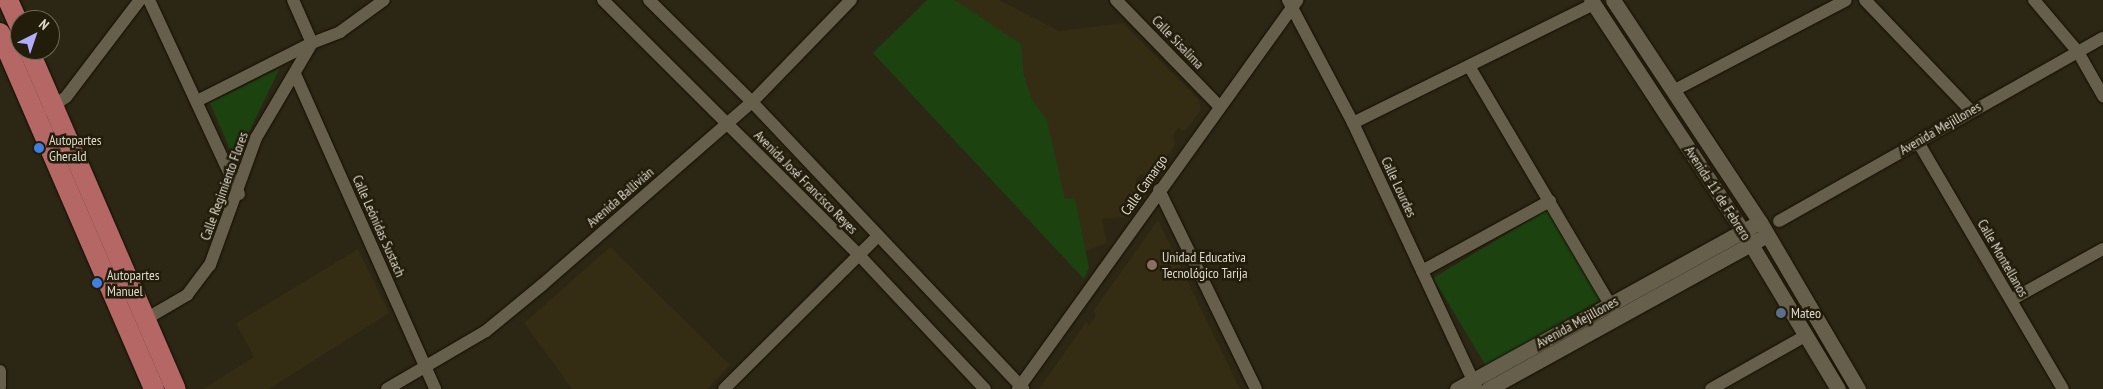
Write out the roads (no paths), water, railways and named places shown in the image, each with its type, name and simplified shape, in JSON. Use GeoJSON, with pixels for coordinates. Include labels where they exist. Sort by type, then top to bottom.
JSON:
{"type":"FeatureCollection","features":[{"type":"Feature","properties":{"kind":"highway"},"geometry":{"type":"LineString","coordinates":[[0,33],[6,67],[36,118],[154,389]]}},
{"type":"Feature","properties":{"kind":"highway"},"geometry":{"type":"LineString","coordinates":[[33,60],[144,320],[176,389]]}},
{"type":"Feature","properties":{"kind":"street"},"geometry":{"type":"LineString","coordinates":[[36,118],[66,97],[140,0]]}},
{"type":"Feature","properties":{"kind":"street"},"geometry":{"type":"LineString","coordinates":[[149,0],[239,194]]}},
{"type":"Feature","properties":{"kind":"street"},"geometry":{"type":"LineString","coordinates":[[293,0],[312,43]]}},
{"type":"Feature","properties":{"kind":"street"},"geometry":{"type":"LineString","coordinates":[[197,101],[312,43],[340,32],[384,0]]}},
{"type":"Feature","properties":{"kind":"street","name":"Avenida José Francisco Reyes"},"geometry":{"type":"LineString","coordinates":[[603,0],[859,255],[985,389]]}},
{"type":"Feature","properties":{"kind":"street","name":"Avenida José Francisco Reyes"},"geometry":{"type":"LineString","coordinates":[[649,0],[752,102],[1021,388]]}},
{"type":"Feature","properties":{"kind":"street","name":"Avenida Ballivián"},"geometry":{"type":"LineString","coordinates":[[387,389],[486,331],[727,125],[752,102],[851,0]]}},
{"type":"Feature","properties":{"kind":"street","name":"Calle Sisalima"},"geometry":{"type":"LineString","coordinates":[[1116,0],[1219,106]]}},
{"type":"Feature","properties":{"kind":"street","name":"Avenida 11 de Febrero"},"geometry":{"type":"LineString","coordinates":[[1613,0],[1764,229],[1858,389]]}},
{"type":"Feature","properties":{"kind":"street"},"geometry":{"type":"LineString","coordinates":[[1673,91],[1846,0]]}},
{"type":"Feature","properties":{"kind":"street"},"geometry":{"type":"LineString","coordinates":[[1865,0],[1970,110]]}},
{"type":"Feature","properties":{"kind":"street"},"geometry":{"type":"LineString","coordinates":[[2034,0],[2078,52],[2103,96]]}},
{"type":"Feature","properties":{"kind":"street","name":"Calle Camargo"},"geometry":{"type":"LineString","coordinates":[[1021,388],[1293,2]]}},
{"type":"Feature","properties":{"kind":"street","name":"Calle Lourdes"},"geometry":{"type":"LineString","coordinates":[[1293,2],[1353,123],[1475,384]]}},
{"type":"Feature","properties":{"kind":"street"},"geometry":{"type":"LineString","coordinates":[[1353,123],[1593,2]]}},
{"type":"Feature","properties":{"kind":"street","name":"Avenida 11 de Febrero"},"geometry":{"type":"LineString","coordinates":[[1593,2],[1747,238],[1838,389]]}},
{"type":"Feature","properties":{"kind":"street","name":"Avenida Mejillones"},"geometry":{"type":"LineString","coordinates":[[1457,389],[1475,384],[1611,302],[1779,221],[1918,142],[1970,110],[2103,38]]}},
{"type":"Feature","properties":{"kind":"street","name":"Calle Regimiento Flores"},"geometry":{"type":"LineString","coordinates":[[144,320],[188,295],[210,265],[239,194],[256,138],[312,43]]}},
{"type":"Feature","properties":{"kind":"street"},"geometry":{"type":"LineString","coordinates":[[1469,66],[1611,302],[1618,319]]}},
{"type":"Feature","properties":{"kind":"street","name":"Calle Leónidas Sustach"},"geometry":{"type":"LineString","coordinates":[[295,74],[435,389]]}},
{"type":"Feature","properties":{"kind":"street","name":"Calle Montellanos"},"geometry":{"type":"LineString","coordinates":[[1918,142],[2063,389]]}},
{"type":"Feature","properties":{"kind":"street"},"geometry":{"type":"LineString","coordinates":[[1159,190],[1256,389]]}},
{"type":"Feature","properties":{"kind":"street"},"geometry":{"type":"LineString","coordinates":[[1422,271],[1550,201]]}},
{"type":"Feature","properties":{"kind":"street"},"geometry":{"type":"LineString","coordinates":[[724,389],[878,236]]}},
{"type":"Feature","properties":{"kind":"street","name":"Avenida Mejillones"},"geometry":{"type":"LineString","coordinates":[[1488,389],[1618,319],[1747,238]]}},
{"type":"Feature","properties":{"kind":"street"},"geometry":{"type":"LineString","coordinates":[[2011,300],[2103,249]]}},
{"type":"Feature","properties":{"kind":"street"},"geometry":{"type":"LineString","coordinates":[[1712,389],[1807,335]]}},
{"type":"Feature","properties":{"kind":"street"},"geometry":{"type":"LineString","coordinates":[[0,371],[0,387]]}},
{"type":"Feature","properties":{"kind":"place","name":"Autopartes Gherald"},"geometry":{"type":"Point","coordinates":[39,148]}},
{"type":"Feature","properties":{"kind":"place","name":"Unidad Educativa Tecnológico Tarija"},"geometry":{"type":"Point","coordinates":[1152,265]}},
{"type":"Feature","properties":{"kind":"place","name":"Autopartes Manuel"},"geometry":{"type":"Point","coordinates":[97,283]}},
{"type":"Feature","properties":{"kind":"place","name":"Mateo"},"geometry":{"type":"Point","coordinates":[1781,313]}}]}
